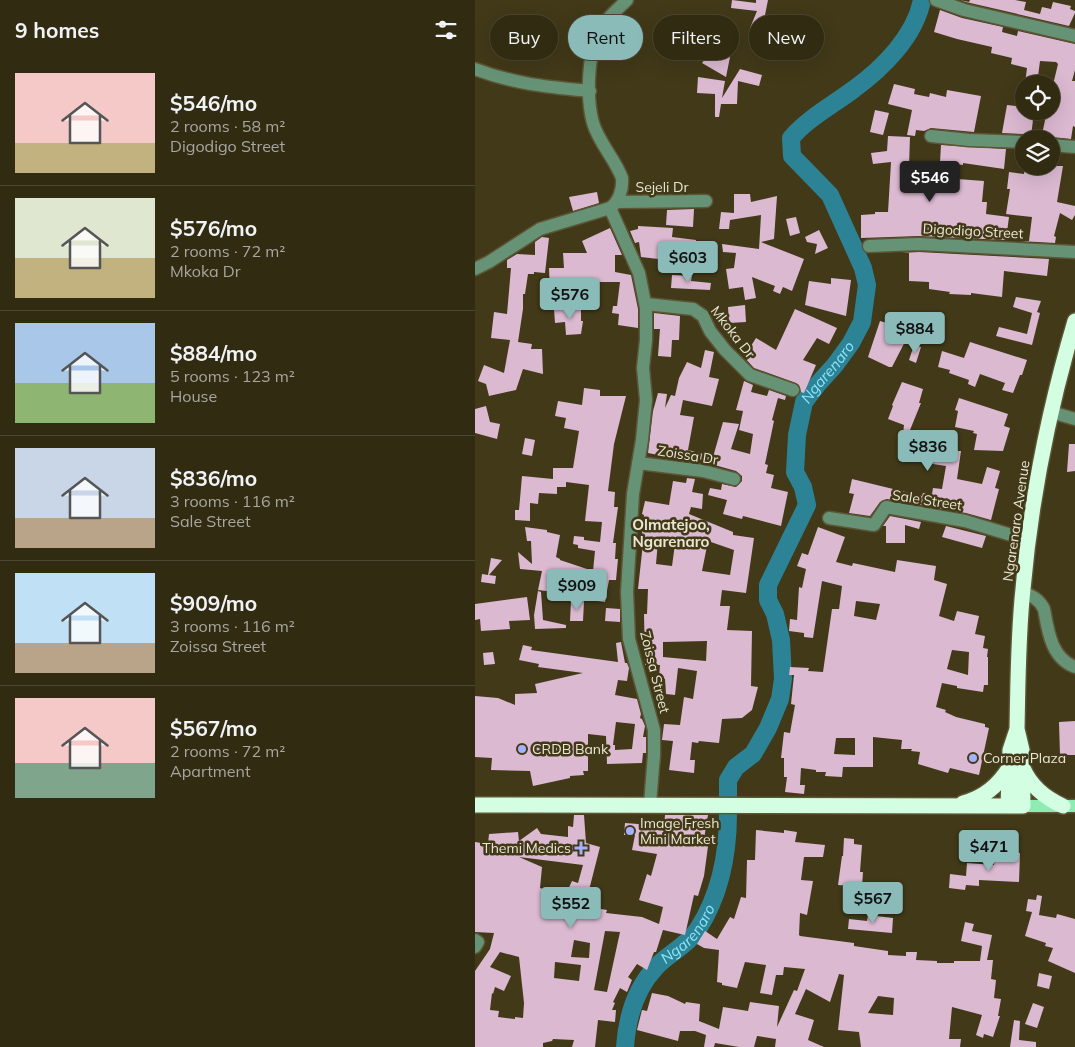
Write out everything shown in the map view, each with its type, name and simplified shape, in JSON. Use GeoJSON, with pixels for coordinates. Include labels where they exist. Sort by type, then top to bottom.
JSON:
{"type":"FeatureCollection","features":[{"type":"Feature","properties":{"kind":"highway","name":"Ngarenaro Avenue"},"geometry":{"type":"LineString","coordinates":[[1016,767],[1010,750],[1017,729],[1023,592],[1028,540],[1051,412],[1075,321]]}},
{"type":"Feature","properties":{"kind":"highway"},"geometry":{"type":"LineString","coordinates":[[475,805],[1023,806],[1016,767]]}},
{"type":"Feature","properties":{"kind":"highway"},"geometry":{"type":"LineString","coordinates":[[952,806],[968,802],[987,792],[1016,767]]}},
{"type":"Feature","properties":{"kind":"highway"},"geometry":{"type":"LineString","coordinates":[[1016,767],[1045,797],[1069,806]]}},
{"type":"Feature","properties":{"kind":"highway"},"geometry":{"type":"LineString","coordinates":[[1007,806],[1016,767]]}},
{"type":"Feature","properties":{"kind":"main road"},"geometry":{"type":"LineString","coordinates":[[1023,806],[1069,806]]}},
{"type":"Feature","properties":{"kind":"street"},"geometry":{"type":"LineString","coordinates":[[627,0],[608,19],[598,33],[590,64],[590,92],[593,124],[622,178],[622,185],[614,205],[637,267],[646,304]]}},
{"type":"Feature","properties":{"kind":"street"},"geometry":{"type":"LineString","coordinates":[[936,0],[964,10],[1075,36]]}},
{"type":"Feature","properties":{"kind":"street"},"geometry":{"type":"LineString","coordinates":[[475,69],[535,86],[590,92]]}},
{"type":"Feature","properties":{"kind":"street"},"geometry":{"type":"LineString","coordinates":[[931,136],[1015,142]]}},
{"type":"Feature","properties":{"kind":"street"},"geometry":{"type":"LineString","coordinates":[[1060,145],[1075,147]]}},
{"type":"Feature","properties":{"kind":"street","name":"Sejeli Dr"},"geometry":{"type":"LineString","coordinates":[[475,269],[540,229],[614,205],[706,201]]}},
{"type":"Feature","properties":{"kind":"street","name":"Digodigo Street"},"geometry":{"type":"LineString","coordinates":[[869,246],[926,244],[1075,252]]}},
{"type":"Feature","properties":{"kind":"street","name":"Zoissa Street"},"geometry":{"type":"LineString","coordinates":[[646,304],[646,340],[643,368],[646,400],[642,440],[633,494],[628,564],[628,620],[632,648],[654,730],[654,755],[649,804]]}},
{"type":"Feature","properties":{"kind":"street","name":"Mkoka Dr"},"geometry":{"type":"LineString","coordinates":[[646,304],[693,309],[699,312],[710,331],[725,350],[750,375],[793,390]]}},
{"type":"Feature","properties":{"kind":"street"},"geometry":{"type":"LineString","coordinates":[[1051,412],[1075,419]]}},
{"type":"Feature","properties":{"kind":"street","name":"Zoissa Dr"},"geometry":{"type":"LineString","coordinates":[[638,463],[703,471],[734,478]]}},
{"type":"Feature","properties":{"kind":"street","name":"Sale Street"},"geometry":{"type":"LineString","coordinates":[[829,518],[874,525],[886,507],[965,521],[1028,540]]}},
{"type":"Feature","properties":{"kind":"street"},"geometry":{"type":"LineString","coordinates":[[1023,592],[1041,603],[1053,649],[1068,664],[1075,667]]}},
{"type":"Feature","properties":{"kind":"street"},"geometry":{"type":"LineString","coordinates":[[475,940],[478,942],[475,947]]}},
{"type":"Feature","properties":{"kind":"building"},"geometry":{"type":"Polygon","coordinates":[[[732,0],[756,3],[756,0],[768,0],[765,15],[755,15],[757,11],[731,8],[732,0]]]}},
{"type":"Feature","properties":{"kind":"building"},"geometry":{"type":"Polygon","coordinates":[[[960,0],[969,2],[970,0],[1015,0],[1026,2],[1024,10],[1040,14],[1042,7],[1051,9],[1053,2],[1071,6],[1070,9],[1075,11],[1075,13],[1069,26],[960,0]]]}},
{"type":"Feature","properties":{"kind":"building"},"geometry":{"type":"Polygon","coordinates":[[[940,10],[962,18],[1003,27],[1002,32],[1017,36],[1018,31],[1075,44],[1075,70],[1072,81],[1075,81],[1075,127],[1073,126],[1071,139],[1060,138],[1060,130],[1043,130],[1045,120],[1060,120],[1060,75],[1055,75],[1058,64],[1056,62],[1040,61],[1038,75],[1026,75],[1027,68],[1011,64],[1012,58],[991,53],[992,47],[934,32],[940,10]]]}},
{"type":"Feature","properties":{"kind":"building"},"geometry":{"type":"Polygon","coordinates":[[[704,60],[729,60],[726,77],[702,63],[704,60]]]}},
{"type":"Feature","properties":{"kind":"building"},"geometry":{"type":"Polygon","coordinates":[[[740,69],[762,75],[759,86],[738,81],[737,104],[721,104],[719,117],[715,117],[715,94],[697,93],[698,77],[725,81],[722,98],[740,69]]]}},
{"type":"Feature","properties":{"kind":"building"},"geometry":{"type":"Polygon","coordinates":[[[894,84],[915,89],[914,94],[929,97],[930,93],[946,97],[947,90],[981,96],[974,132],[931,128],[924,131],[916,130],[915,136],[907,135],[912,110],[888,104],[894,84]]]}},
{"type":"Feature","properties":{"kind":"building"},"geometry":{"type":"Polygon","coordinates":[[[1007,105],[1015,106],[1015,120],[1033,120],[1032,130],[1015,130],[1015,134],[1002,133],[1007,105]]]}},
{"type":"Feature","properties":{"kind":"building"},"geometry":{"type":"Polygon","coordinates":[[[875,110],[889,113],[883,135],[870,132],[875,110]]]}},
{"type":"Feature","properties":{"kind":"building"},"geometry":{"type":"Polygon","coordinates":[[[888,136],[910,137],[909,166],[945,167],[944,178],[984,181],[982,202],[987,202],[986,214],[1009,217],[1006,240],[919,236],[861,238],[861,215],[888,212],[891,162],[873,164],[871,153],[887,151],[888,136]]]}},
{"type":"Feature","properties":{"kind":"building"},"geometry":{"type":"Polygon","coordinates":[[[941,145],[1006,149],[1004,169],[963,163],[963,165],[940,162],[941,145]]]}},
{"type":"Feature","properties":{"kind":"building"},"geometry":{"type":"Polygon","coordinates":[[[1060,166],[1063,166],[1057,202],[1075,206],[1075,215],[1072,220],[1060,213],[1054,236],[1056,237],[1055,243],[1020,241],[1029,241],[1032,217],[1006,214],[1010,189],[1007,189],[1009,172],[1015,173],[1015,175],[1060,175],[1060,166]]]}},
{"type":"Feature","properties":{"kind":"building"},"geometry":{"type":"Polygon","coordinates":[[[597,192],[599,203],[573,211],[569,197],[597,192]]]}},
{"type":"Feature","properties":{"kind":"building"},"geometry":{"type":"Polygon","coordinates":[[[734,194],[750,194],[751,202],[777,196],[774,239],[761,242],[804,259],[792,291],[783,287],[780,294],[773,291],[775,286],[752,277],[756,298],[745,300],[743,287],[729,289],[726,269],[734,268],[736,253],[723,252],[722,244],[759,249],[761,215],[730,220],[729,229],[719,229],[721,212],[734,213],[734,194]]]}},
{"type":"Feature","properties":{"kind":"building"},"geometry":{"type":"Polygon","coordinates":[[[694,209],[693,227],[666,225],[667,210],[694,209]]]}},
{"type":"Feature","properties":{"kind":"building"},"geometry":{"type":"Polygon","coordinates":[[[796,217],[800,233],[790,236],[786,219],[796,217]]]}},
{"type":"Feature","properties":{"kind":"building"},"geometry":{"type":"Polygon","coordinates":[[[638,226],[673,228],[672,237],[696,240],[696,246],[677,245],[676,256],[667,255],[667,260],[641,257],[639,242],[635,243],[630,231],[638,229],[638,226]]]}},
{"type":"Feature","properties":{"kind":"building"},"geometry":{"type":"Polygon","coordinates":[[[610,228],[622,255],[615,255],[615,272],[631,275],[638,309],[638,328],[618,325],[619,314],[612,313],[613,306],[617,306],[620,282],[599,282],[599,306],[587,306],[587,294],[550,294],[549,268],[564,268],[563,253],[587,253],[582,241],[610,228]]]}},
{"type":"Feature","properties":{"kind":"building"},"geometry":{"type":"Polygon","coordinates":[[[819,230],[828,248],[815,254],[817,244],[807,242],[805,237],[819,230]]]}},
{"type":"Feature","properties":{"kind":"building"},"geometry":{"type":"Polygon","coordinates":[[[542,237],[549,238],[545,273],[534,272],[534,274],[528,274],[525,294],[523,294],[523,309],[518,342],[532,344],[531,349],[542,349],[543,374],[523,369],[516,390],[489,396],[486,384],[478,381],[484,365],[504,373],[510,340],[491,338],[494,312],[507,314],[511,268],[507,268],[507,260],[517,254],[535,255],[535,242],[542,237]]]}},
{"type":"Feature","properties":{"kind":"building"},"geometry":{"type":"Polygon","coordinates":[[[919,252],[1049,259],[1047,276],[1004,271],[1002,297],[971,293],[971,295],[949,294],[950,292],[929,289],[929,282],[909,281],[909,253],[901,253],[919,252]]]}},
{"type":"Feature","properties":{"kind":"building"},"geometry":{"type":"Polygon","coordinates":[[[672,275],[692,276],[691,281],[711,283],[710,290],[671,288],[672,275]]]}},
{"type":"Feature","properties":{"kind":"building"},"geometry":{"type":"Polygon","coordinates":[[[831,278],[851,280],[846,316],[805,305],[809,281],[831,284],[831,278]]]}},
{"type":"Feature","properties":{"kind":"building"},"geometry":{"type":"Polygon","coordinates":[[[1016,297],[1041,301],[1037,312],[1040,313],[1032,345],[996,336],[999,327],[1027,334],[1032,313],[1013,307],[1016,297]]]}},
{"type":"Feature","properties":{"kind":"building"},"geometry":{"type":"Polygon","coordinates":[[[745,305],[746,322],[729,323],[728,307],[745,305]]]}},
{"type":"Feature","properties":{"kind":"building"},"geometry":{"type":"Polygon","coordinates":[[[554,309],[581,309],[581,321],[583,321],[581,334],[566,335],[565,322],[555,323],[554,309]]]}},
{"type":"Feature","properties":{"kind":"building"},"geometry":{"type":"Polygon","coordinates":[[[795,309],[837,328],[829,344],[817,338],[803,360],[816,365],[804,393],[801,392],[799,385],[796,383],[754,368],[744,357],[756,338],[776,350],[795,309]]]}},
{"type":"Feature","properties":{"kind":"building"},"geometry":{"type":"Polygon","coordinates":[[[654,313],[680,316],[679,340],[672,340],[671,357],[658,356],[660,329],[654,329],[654,313]]]}},
{"type":"Feature","properties":{"kind":"building"},"geometry":{"type":"Polygon","coordinates":[[[880,321],[911,330],[892,367],[868,357],[880,321]]]}},
{"type":"Feature","properties":{"kind":"building"},"geometry":{"type":"Polygon","coordinates":[[[970,342],[1027,360],[1013,393],[1002,390],[1005,383],[980,374],[975,387],[968,384],[969,380],[949,373],[950,370],[938,367],[942,351],[964,358],[970,342]]]}},
{"type":"Feature","properties":{"kind":"building"},"geometry":{"type":"Polygon","coordinates":[[[914,345],[921,347],[916,363],[909,360],[914,345]]]}},
{"type":"Feature","properties":{"kind":"building"},"geometry":{"type":"Polygon","coordinates":[[[705,350],[714,352],[709,377],[719,379],[712,406],[683,400],[680,415],[694,417],[688,450],[711,456],[710,461],[648,453],[653,411],[658,393],[667,394],[665,408],[671,395],[675,396],[679,378],[687,362],[701,368],[705,350]]]}},
{"type":"Feature","properties":{"kind":"building"},"geometry":{"type":"Polygon","coordinates":[[[744,381],[753,385],[751,392],[767,396],[769,390],[786,396],[785,400],[778,398],[772,420],[774,421],[765,464],[768,465],[766,473],[774,475],[771,488],[788,492],[781,526],[743,516],[742,519],[723,514],[727,500],[708,495],[710,488],[721,490],[722,484],[736,487],[742,481],[742,476],[736,471],[711,464],[723,422],[739,424],[731,449],[750,454],[753,434],[739,430],[743,411],[736,410],[744,381]]]}},
{"type":"Feature","properties":{"kind":"building"},"geometry":{"type":"Polygon","coordinates":[[[902,382],[923,389],[919,403],[921,403],[910,430],[922,430],[922,441],[933,443],[932,447],[950,451],[961,451],[957,479],[982,484],[987,467],[1000,471],[995,488],[999,489],[991,520],[966,513],[887,499],[880,502],[870,516],[849,513],[854,494],[849,493],[852,479],[922,496],[923,493],[932,494],[933,488],[942,489],[946,466],[933,464],[935,456],[910,451],[910,453],[901,453],[904,425],[888,419],[902,382]]]}},
{"type":"Feature","properties":{"kind":"building"},"geometry":{"type":"Polygon","coordinates":[[[584,388],[600,390],[600,396],[626,396],[614,444],[608,491],[615,492],[614,507],[618,507],[613,543],[616,543],[615,559],[618,559],[616,580],[609,580],[605,602],[597,601],[599,578],[577,574],[572,598],[554,595],[554,592],[538,590],[542,571],[520,569],[518,552],[532,564],[531,541],[527,541],[525,527],[547,530],[547,532],[560,535],[556,557],[593,571],[595,551],[578,548],[578,545],[573,544],[574,536],[584,537],[584,540],[600,542],[602,522],[585,521],[589,485],[566,482],[566,487],[557,487],[557,494],[539,493],[538,504],[530,503],[530,521],[515,520],[515,510],[519,510],[522,476],[553,479],[553,468],[573,468],[579,431],[564,428],[566,418],[555,416],[558,401],[582,405],[584,388]]]}},
{"type":"Feature","properties":{"kind":"building"},"geometry":{"type":"Polygon","coordinates":[[[959,398],[1008,414],[1004,426],[1010,428],[1003,451],[974,450],[977,434],[973,433],[974,431],[955,427],[958,411],[955,410],[959,398]]]}},
{"type":"Feature","properties":{"kind":"building"},"geometry":{"type":"Polygon","coordinates":[[[486,406],[490,422],[500,424],[497,439],[475,433],[475,409],[486,406]]]}},
{"type":"Feature","properties":{"kind":"building"},"geometry":{"type":"Polygon","coordinates":[[[525,438],[535,440],[532,456],[522,454],[525,438]]]}},
{"type":"Feature","properties":{"kind":"building"},"geometry":{"type":"Polygon","coordinates":[[[1069,444],[1075,444],[1075,471],[1067,472],[1069,444]]]}},
{"type":"Feature","properties":{"kind":"building"},"geometry":{"type":"Polygon","coordinates":[[[687,478],[695,479],[692,492],[703,494],[702,509],[691,507],[689,514],[733,532],[733,535],[754,538],[746,593],[722,590],[720,606],[730,606],[727,630],[752,631],[751,686],[758,687],[752,710],[742,718],[722,719],[719,743],[692,742],[690,760],[695,760],[694,773],[669,770],[673,741],[662,740],[664,724],[680,725],[684,697],[693,699],[697,671],[678,668],[675,695],[666,694],[665,679],[659,678],[660,665],[645,665],[644,614],[647,614],[648,589],[638,589],[644,534],[642,534],[644,515],[642,514],[645,501],[669,505],[673,481],[686,483],[687,478]],[[658,541],[656,564],[672,566],[675,544],[658,541]],[[708,541],[702,571],[730,575],[734,550],[708,541]],[[707,641],[663,642],[663,657],[706,661],[707,641]]]}},
{"type":"Feature","properties":{"kind":"building"},"geometry":{"type":"Polygon","coordinates":[[[890,516],[921,522],[919,529],[905,525],[905,543],[886,543],[886,526],[883,526],[890,516]]]}},
{"type":"Feature","properties":{"kind":"building"},"geometry":{"type":"Polygon","coordinates":[[[946,526],[986,536],[982,548],[942,537],[946,526]]]}},
{"type":"Feature","properties":{"kind":"building"},"geometry":{"type":"Polygon","coordinates":[[[818,527],[845,537],[836,562],[852,566],[853,563],[895,572],[897,560],[936,566],[934,580],[947,584],[939,616],[954,621],[957,611],[979,616],[975,634],[985,636],[983,648],[988,649],[988,685],[984,685],[983,692],[957,688],[957,686],[942,683],[936,707],[946,710],[945,712],[956,717],[985,724],[985,727],[989,728],[979,775],[950,768],[948,773],[918,764],[920,752],[911,751],[912,749],[901,749],[902,740],[873,737],[873,767],[843,767],[842,777],[825,776],[826,772],[816,772],[816,770],[801,768],[800,785],[805,785],[804,794],[785,792],[787,777],[784,777],[784,758],[781,758],[784,732],[790,733],[795,705],[791,704],[794,675],[789,675],[790,667],[809,668],[808,671],[823,672],[832,609],[839,609],[842,586],[822,581],[813,638],[804,637],[804,633],[789,631],[790,619],[797,620],[799,587],[802,588],[806,569],[797,566],[802,553],[808,555],[818,527]],[[856,601],[854,616],[876,620],[880,604],[856,601]],[[952,650],[947,669],[968,675],[969,652],[952,650]],[[836,738],[834,754],[855,755],[855,738],[836,738]]]}},
{"type":"Feature","properties":{"kind":"building"},"geometry":{"type":"Polygon","coordinates":[[[491,558],[502,560],[489,575],[496,576],[495,584],[481,582],[482,574],[488,575],[491,558]]]}},
{"type":"Feature","properties":{"kind":"building"},"geometry":{"type":"Polygon","coordinates":[[[538,591],[541,592],[543,620],[566,625],[566,628],[535,629],[534,615],[538,591]]]}},
{"type":"Feature","properties":{"kind":"building"},"geometry":{"type":"Polygon","coordinates":[[[527,597],[530,620],[509,621],[510,629],[481,631],[480,619],[475,620],[475,604],[527,597]]]}},
{"type":"Feature","properties":{"kind":"building"},"geometry":{"type":"Polygon","coordinates":[[[571,601],[584,601],[583,621],[570,621],[571,601]]]}},
{"type":"Feature","properties":{"kind":"building"},"geometry":{"type":"Polygon","coordinates":[[[606,608],[620,609],[620,622],[605,621],[606,608]]]}},
{"type":"Feature","properties":{"kind":"building"},"geometry":{"type":"Polygon","coordinates":[[[621,642],[625,663],[627,663],[629,668],[627,681],[618,680],[615,695],[637,699],[641,714],[640,718],[645,726],[643,737],[646,737],[646,753],[643,753],[642,763],[607,764],[606,736],[588,734],[588,771],[583,771],[584,775],[570,776],[570,778],[533,786],[530,771],[491,770],[492,758],[475,757],[475,696],[498,698],[515,705],[515,694],[537,693],[535,684],[583,673],[538,667],[539,664],[519,660],[523,645],[532,647],[531,650],[618,662],[616,643],[621,642]],[[616,722],[613,745],[615,745],[615,750],[632,749],[635,724],[616,722]]]}},
{"type":"Feature","properties":{"kind":"building"},"geometry":{"type":"Polygon","coordinates":[[[493,652],[495,664],[484,665],[483,653],[493,652]]]}},
{"type":"Feature","properties":{"kind":"building"},"geometry":{"type":"Polygon","coordinates":[[[1075,721],[1075,755],[1060,755],[1059,722],[1075,721]]]}},
{"type":"Feature","properties":{"kind":"building"},"geometry":{"type":"Polygon","coordinates":[[[574,815],[584,815],[586,843],[600,847],[587,898],[592,899],[589,907],[607,910],[606,913],[642,917],[659,924],[663,907],[639,900],[647,874],[651,876],[657,854],[632,850],[635,835],[624,835],[625,823],[664,826],[665,815],[708,815],[704,839],[709,839],[704,876],[698,896],[694,895],[685,935],[663,930],[656,952],[654,952],[647,970],[637,964],[628,977],[632,980],[627,992],[620,988],[613,1002],[615,1003],[612,1010],[616,1010],[615,1022],[598,1020],[595,1047],[572,1047],[574,1040],[553,1039],[543,1043],[543,1047],[475,1047],[475,971],[490,949],[494,933],[475,932],[475,842],[488,844],[489,834],[518,832],[519,841],[537,828],[541,834],[568,837],[568,826],[573,827],[574,815]],[[519,857],[542,867],[540,888],[557,894],[555,917],[572,881],[578,883],[583,865],[519,857]],[[605,931],[594,990],[607,992],[620,932],[605,931]],[[574,940],[571,957],[589,958],[590,943],[574,940]],[[500,952],[490,967],[511,976],[504,991],[495,987],[492,993],[490,1010],[499,1011],[498,1017],[523,1018],[524,1003],[519,957],[500,952]],[[555,962],[554,978],[579,981],[581,965],[555,962]]]}},
{"type":"Feature","properties":{"kind":"building"},"geometry":{"type":"Polygon","coordinates":[[[756,830],[784,833],[784,830],[797,832],[795,842],[825,845],[823,857],[804,857],[801,880],[813,881],[807,915],[800,913],[800,936],[854,943],[854,946],[888,951],[888,955],[906,956],[906,952],[917,952],[916,960],[954,963],[954,961],[980,961],[982,946],[961,941],[965,922],[974,924],[972,931],[992,935],[987,960],[993,960],[991,979],[996,980],[994,998],[1001,999],[998,1016],[1000,1016],[993,1037],[984,1034],[983,1038],[976,1035],[982,1015],[952,1007],[949,1039],[961,1039],[960,1047],[861,1047],[859,1032],[838,1030],[844,975],[839,974],[830,1002],[806,989],[795,1014],[814,1020],[808,1040],[824,1047],[775,1047],[776,1039],[757,1036],[754,1047],[739,1047],[715,1043],[714,1047],[704,1047],[706,1035],[695,1031],[680,1031],[678,1041],[637,1030],[642,1010],[647,1011],[652,993],[668,996],[685,1004],[686,1002],[700,1004],[699,1021],[719,1029],[723,1007],[748,1011],[750,1002],[779,1006],[777,1027],[794,990],[797,991],[805,969],[784,967],[783,975],[776,975],[772,995],[760,993],[766,965],[745,962],[737,988],[722,985],[722,983],[717,982],[719,950],[704,948],[697,944],[705,931],[717,939],[730,917],[734,919],[741,897],[746,898],[747,860],[755,860],[756,830]],[[878,996],[868,1013],[893,1015],[894,998],[878,996]]]}},
{"type":"Feature","properties":{"kind":"building"},"geometry":{"type":"Polygon","coordinates":[[[844,838],[854,839],[854,844],[862,845],[860,872],[863,872],[862,887],[838,885],[844,838]]]}},
{"type":"Feature","properties":{"kind":"building"},"geometry":{"type":"Polygon","coordinates":[[[995,852],[1020,853],[1019,882],[979,880],[979,886],[966,885],[965,890],[949,888],[950,874],[966,876],[967,863],[994,865],[995,852]]]}},
{"type":"Feature","properties":{"kind":"building"},"geometry":{"type":"Polygon","coordinates":[[[1037,895],[1042,896],[1039,915],[1056,918],[1057,914],[1075,919],[1075,973],[1048,961],[1053,948],[1045,946],[1046,943],[1025,936],[1032,912],[1026,911],[1028,899],[1036,900],[1037,895]]]}},
{"type":"Feature","properties":{"kind":"building"},"geometry":{"type":"Polygon","coordinates":[[[868,915],[893,918],[892,933],[848,929],[849,919],[867,921],[868,915]]]}},
{"type":"Feature","properties":{"kind":"building"},"geometry":{"type":"Polygon","coordinates":[[[1039,973],[1052,976],[1049,989],[1037,986],[1039,973]]]}},
{"type":"Feature","properties":{"kind":"building"},"geometry":{"type":"Polygon","coordinates":[[[1033,1003],[1044,1007],[1037,1028],[1025,1024],[1033,1003]]]}},
{"type":"Feature","properties":{"kind":"building"},"geometry":{"type":"Polygon","coordinates":[[[1014,1020],[1020,1021],[1019,1040],[1036,1042],[1036,1047],[1010,1047],[1014,1020]]]}},
{"type":"Feature","properties":{"kind":"waterway","name":"Ngarenaro"},"geometry":{"type":"LineString","coordinates":[[728,796],[728,780],[736,767],[753,754],[768,728],[780,699],[783,679],[781,640],[775,614],[768,600],[768,585],[807,505],[803,487],[795,472],[797,435],[804,402],[851,343],[862,322],[867,285],[863,268],[830,195],[792,156],[791,138],[805,124],[865,81],[886,61],[913,26],[922,0]]}},
{"type":"Feature","properties":{"kind":"waterway","name":"Ngarenaro"},"geometry":{"type":"LineString","coordinates":[[625,1047],[630,1015],[637,994],[656,967],[694,935],[706,916],[721,873],[728,828],[728,813]]}},
{"type":"Feature","properties":{"kind":"place","name":"CRDB Bank"},"geometry":{"type":"Point","coordinates":[522,749]}},
{"type":"Feature","properties":{"kind":"place","name":"Corner Plaza"},"geometry":{"type":"Point","coordinates":[973,758]}},
{"type":"Feature","properties":{"kind":"place","name":"Image Fresh Mini Market"},"geometry":{"type":"Point","coordinates":[630,831]}},
{"type":"Feature","properties":{"kind":"place","name":"Themi Medics"},"geometry":{"type":"Point","coordinates":[581,848]}},
{"type":"Feature","properties":{"kind":"district","name":"Olmatejoo, Ngarenaro"},"geometry":{"type":"Point","coordinates":[671,534]}}]}
